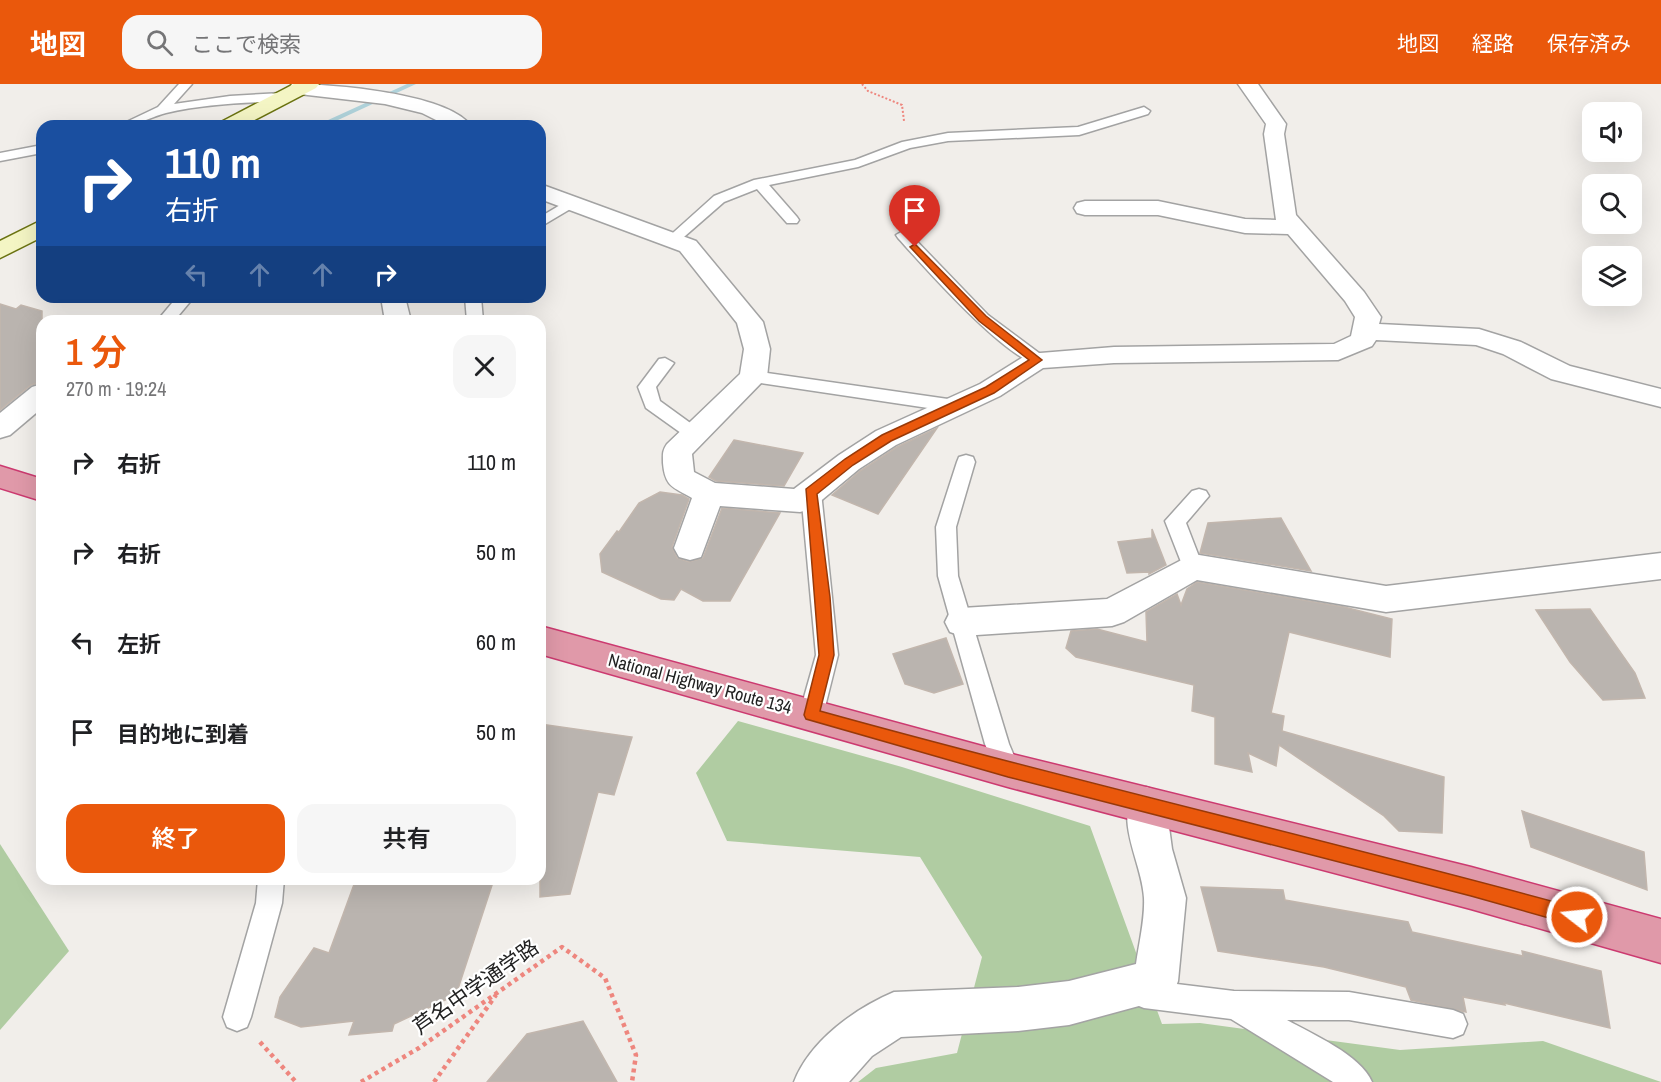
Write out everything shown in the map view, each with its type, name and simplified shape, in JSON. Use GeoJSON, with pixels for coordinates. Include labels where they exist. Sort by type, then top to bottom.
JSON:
{"type":"FeatureCollection","features":[{"type":"Feature","properties":{"kind":"highway"},"geometry":{"type":"LineString","coordinates":[[0,477],[36,488]]}},
{"type":"Feature","properties":{"kind":"highway","name":"National Highway Route 134"},"geometry":{"type":"LineString","coordinates":[[546,642],[1008,770],[1471,888],[1661,941]]}},
{"type":"Feature","properties":{"kind":"street"},"geometry":{"type":"LineString","coordinates":[[546,193],[688,246],[750,321],[757,350],[753,377],[677,451],[679,477],[709,494],[800,501],[849,462],[886,438],[990,390],[1037,360],[1114,355],[1338,352],[1363,340],[1368,317],[1355,297],[1285,216],[1274,134],[1276,124],[1248,84]]}},
{"type":"Feature","properties":{"kind":"street"},"geometry":{"type":"LineString","coordinates":[[239,120],[296,90],[403,102],[454,120]]}},
{"type":"Feature","properties":{"kind":"street"},"geometry":{"type":"LineString","coordinates":[[425,120],[435,112]]}},
{"type":"Feature","properties":{"kind":"street"},"geometry":{"type":"LineString","coordinates":[[1084,208],[1158,208],[1245,226],[1295,227]]}},
{"type":"Feature","properties":{"kind":"street"},"geometry":{"type":"LineString","coordinates":[[0,251],[36,230]]}},
{"type":"Feature","properties":{"kind":"street"},"geometry":{"type":"LineString","coordinates":[[1365,331],[1479,337],[1512,348],[1562,373],[1661,398]]}},
{"type":"Feature","properties":{"kind":"street"},"geometry":{"type":"LineString","coordinates":[[0,428],[36,398]]}},
{"type":"Feature","properties":{"kind":"street"},"geometry":{"type":"LineString","coordinates":[[690,548],[709,494]]}},
{"type":"Feature","properties":{"kind":"street"},"geometry":{"type":"LineString","coordinates":[[963,622],[1112,612],[1192,567],[1386,599],[1661,566]]}},
{"type":"Feature","properties":{"kind":"street"},"geometry":{"type":"LineString","coordinates":[[817,1082],[856,1041],[894,1015],[1018,1010],[1069,1003],[1156,981],[1165,898],[1152,849],[1146,805]]}},
{"type":"Feature","properties":{"kind":"lane"},"geometry":{"type":"LineString","coordinates":[[162,110],[186,84]]}},
{"type":"Feature","properties":{"kind":"lane"},"geometry":{"type":"LineString","coordinates":[[138,120],[162,110],[296,90]]}},
{"type":"Feature","properties":{"kind":"lane"},"geometry":{"type":"LineString","coordinates":[[672,240],[720,199],[759,183],[858,163],[907,145],[938,139],[1080,131],[1144,111]]}},
{"type":"Feature","properties":{"kind":"lane"},"geometry":{"type":"LineString","coordinates":[[0,157],[36,149]]}},
{"type":"Feature","properties":{"kind":"lane"},"geometry":{"type":"LineString","coordinates":[[759,183],[792,220]]}},
{"type":"Feature","properties":{"kind":"lane"},"geometry":{"type":"LineString","coordinates":[[546,218],[572,202]]}},
{"type":"Feature","properties":{"kind":"lane"},"geometry":{"type":"LineString","coordinates":[[903,235],[982,319],[1037,360]]}},
{"type":"Feature","properties":{"kind":"lane"},"geometry":{"type":"LineString","coordinates":[[170,315],[181,303]]}},
{"type":"Feature","properties":{"kind":"lane"},"geometry":{"type":"LineString","coordinates":[[665,363],[647,387],[652,404],[694,434]]}},
{"type":"Feature","properties":{"kind":"lane"},"geometry":{"type":"LineString","coordinates":[[753,377],[955,406]]}},
{"type":"Feature","properties":{"kind":"lane"},"geometry":{"type":"LineString","coordinates":[[966,462],[946,527],[948,576],[997,744],[1008,770]]}},
{"type":"Feature","properties":{"kind":"lane"},"geometry":{"type":"LineString","coordinates":[[811,492],[827,655],[812,715]]}},
{"type":"Feature","properties":{"kind":"lane"},"geometry":{"type":"LineString","coordinates":[[1192,567],[1175,521],[1199,496]]}},
{"type":"Feature","properties":{"kind":"lane"},"geometry":{"type":"LineString","coordinates":[[237,1017],[269,903],[270,885]]}},
{"type":"Feature","properties":{"kind":"lane"},"geometry":{"type":"LineString","coordinates":[[1117,990],[1234,1005],[1349,1006],[1453,1024]]}},
{"type":"Feature","properties":{"kind":"lane"},"geometry":{"type":"LineString","coordinates":[[1234,1005],[1330,1061],[1357,1082]]}},
{"type":"Feature","properties":{"kind":"path"},"geometry":{"type":"LineString","coordinates":[[862,84],[868,91],[902,105]]}},
{"type":"Feature","properties":{"kind":"path","name":"芦名中学通学路"},"geometry":{"type":"LineString","coordinates":[[362,1082],[419,1048],[562,946],[605,978],[636,1055],[632,1082]]}},
{"type":"Feature","properties":{"kind":"path"},"geometry":{"type":"LineString","coordinates":[[434,1082],[500,991]]}},
{"type":"Feature","properties":{"kind":"path"},"geometry":{"type":"LineString","coordinates":[[237,1017],[296,1082]]}},
{"type":"Feature","properties":{"kind":"green space"},"geometry":{"type":"Polygon","coordinates":[[[738,721],[902,767],[1090,826],[1162,1024],[1200,1023],[1400,1050],[1543,1041],[1661,1082],[858,1082],[876,1068],[957,1053],[982,957],[920,857],[727,841],[696,773],[738,721]]]}},
{"type":"Feature","properties":{"kind":"green space"},"geometry":{"type":"Polygon","coordinates":[[[0,844],[69,951],[0,1030],[0,844]]]}},
{"type":"Feature","properties":{"kind":"building"},"geometry":{"type":"Polygon","coordinates":[[[0,304],[16,309],[21,305],[42,311],[42,315],[36,315],[36,384],[31,385],[0,410],[0,304]]]}},
{"type":"Feature","properties":{"kind":"building"},"geometry":{"type":"Polygon","coordinates":[[[937,428],[878,514],[832,495],[860,471],[897,447],[937,428]]]}},
{"type":"Feature","properties":{"kind":"building"},"geometry":{"type":"Polygon","coordinates":[[[734,440],[803,453],[784,486],[716,481],[709,477],[734,440]]]}},
{"type":"Feature","properties":{"kind":"building"},"geometry":{"type":"Polygon","coordinates":[[[660,492],[682,495],[689,499],[672,547],[677,558],[689,562],[703,558],[722,508],[780,513],[730,601],[703,601],[681,589],[674,600],[661,599],[602,572],[600,554],[639,503],[660,492]]]}},
{"type":"Feature","properties":{"kind":"building"},"geometry":{"type":"Polygon","coordinates":[[[1281,518],[1311,571],[1200,553],[1208,523],[1281,518]]]}},
{"type":"Feature","properties":{"kind":"building"},"geometry":{"type":"Polygon","coordinates":[[[1152,529],[1166,565],[1149,574],[1149,572],[1127,573],[1118,542],[1152,538],[1152,529]]]}},
{"type":"Feature","properties":{"kind":"building"},"geometry":{"type":"Polygon","coordinates":[[[1197,582],[1344,607],[1392,619],[1390,657],[1289,632],[1271,713],[1284,716],[1282,731],[1444,777],[1442,833],[1399,831],[1384,816],[1279,745],[1276,766],[1248,753],[1252,772],[1215,764],[1215,717],[1192,711],[1194,685],[1076,657],[1066,648],[1071,631],[1097,629],[1147,642],[1146,612],[1177,594],[1181,605],[1187,589],[1197,582]]]}},
{"type":"Feature","properties":{"kind":"building"},"geometry":{"type":"Polygon","coordinates":[[[1590,609],[1635,673],[1645,698],[1603,700],[1570,662],[1536,610],[1590,609]]]}},
{"type":"Feature","properties":{"kind":"building"},"geometry":{"type":"Polygon","coordinates":[[[946,638],[963,684],[934,693],[905,684],[893,654],[946,638]]]}},
{"type":"Feature","properties":{"kind":"building"},"geometry":{"type":"Polygon","coordinates":[[[546,725],[632,737],[614,795],[598,792],[570,894],[540,897],[540,885],[546,885],[546,725]]]}},
{"type":"Feature","properties":{"kind":"building"},"geometry":{"type":"Polygon","coordinates":[[[1522,811],[1644,852],[1647,890],[1531,847],[1522,811]]]}},
{"type":"Feature","properties":{"kind":"building"},"geometry":{"type":"Polygon","coordinates":[[[354,885],[492,885],[456,995],[394,1024],[392,1031],[349,1035],[354,1021],[301,1027],[275,1017],[280,997],[314,948],[329,953],[354,885]]]}},
{"type":"Feature","properties":{"kind":"building"},"geometry":{"type":"Polygon","coordinates":[[[1201,887],[1283,890],[1285,900],[1408,922],[1412,932],[1523,956],[1522,951],[1601,971],[1610,1028],[1504,1003],[1505,1005],[1463,997],[1466,1012],[1411,1000],[1406,987],[1324,967],[1218,951],[1201,887]]]}},
{"type":"Feature","properties":{"kind":"building"},"geometry":{"type":"Polygon","coordinates":[[[583,1021],[617,1082],[487,1082],[527,1034],[583,1021]]]}},
{"type":"Feature","properties":{"kind":"waterway"},"geometry":{"type":"LineString","coordinates":[[332,120],[413,84]]}},
{"type":"Feature","properties":{"kind":"route"},"geometry":{"type":"LineString","coordinates":[[915,247],[982,319],[1037,360],[990,390],[886,438],[849,462],[811,492],[827,655],[812,715],[1008,770],[1577,917]]}}]}
